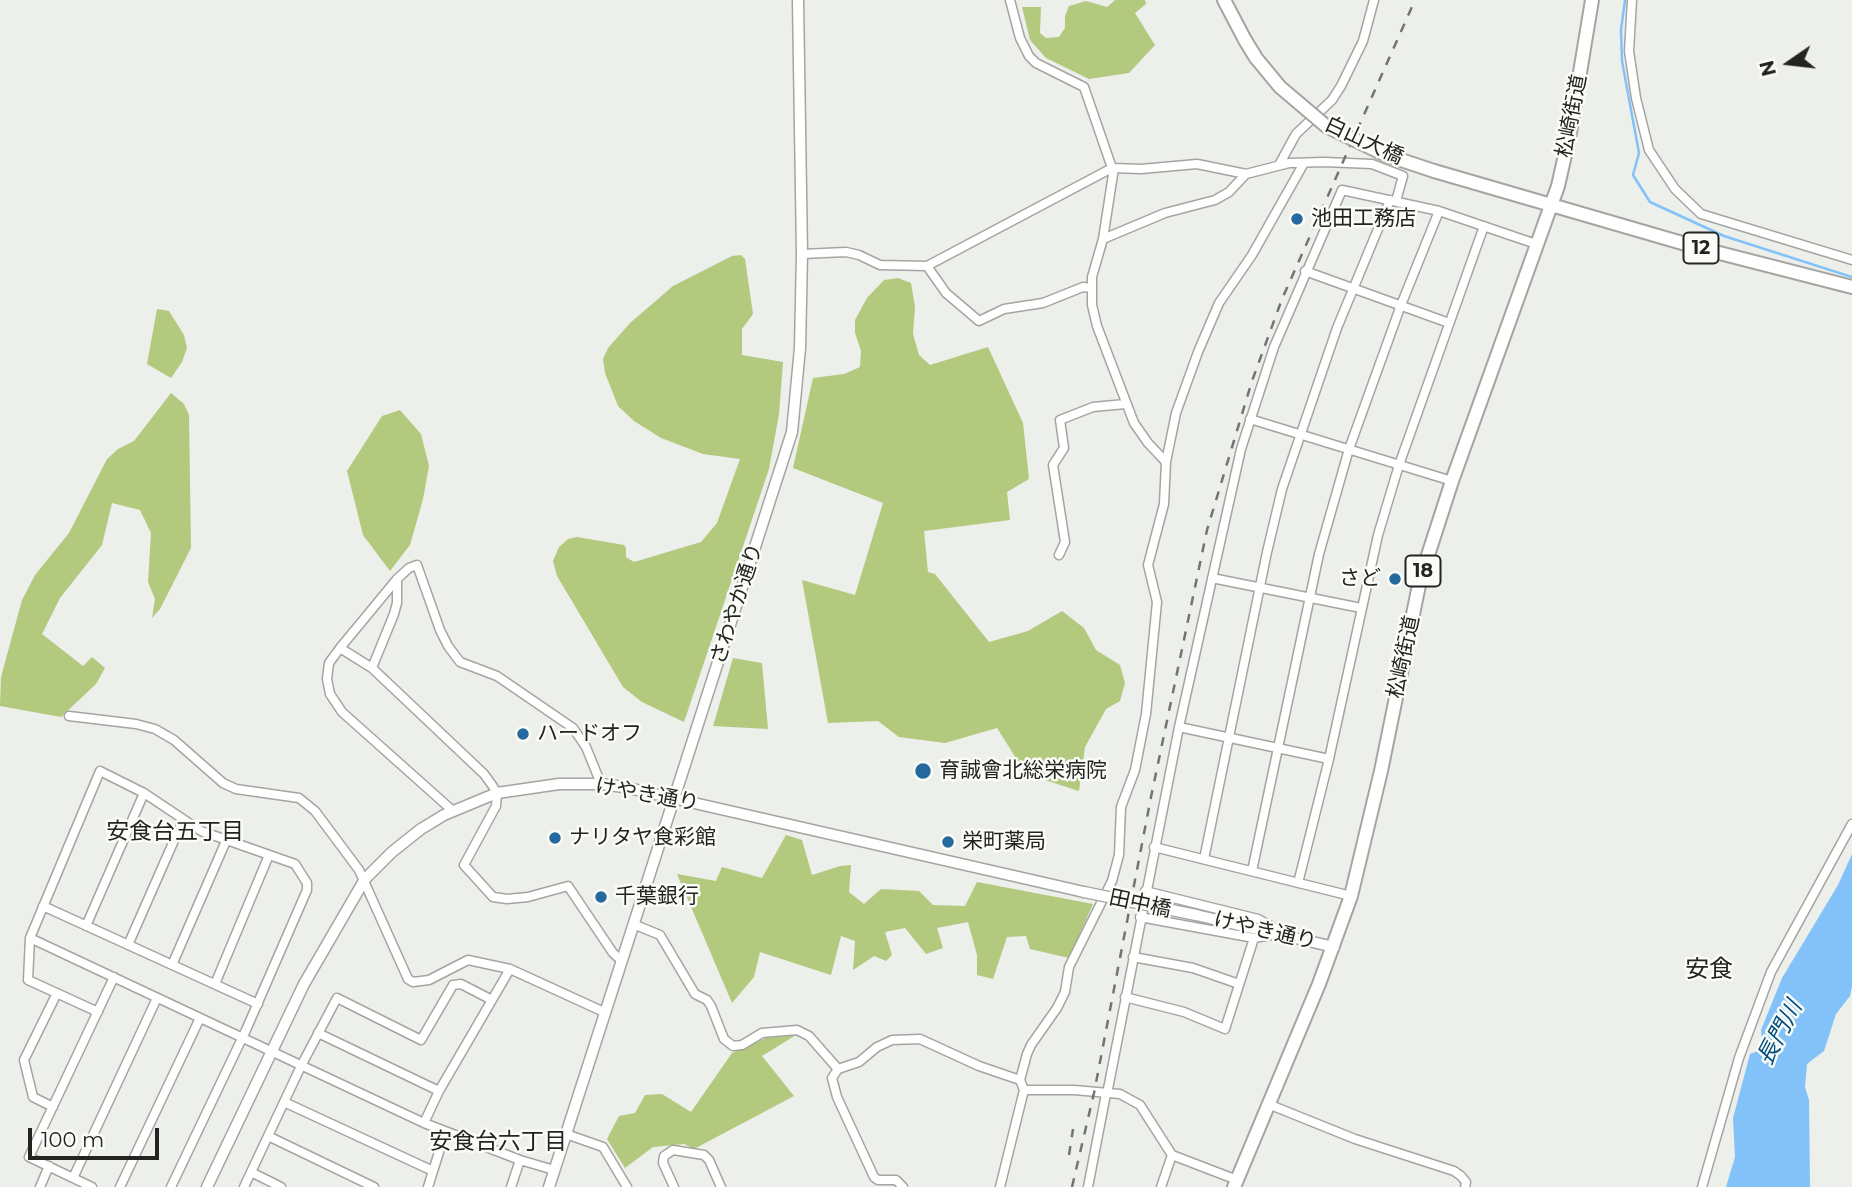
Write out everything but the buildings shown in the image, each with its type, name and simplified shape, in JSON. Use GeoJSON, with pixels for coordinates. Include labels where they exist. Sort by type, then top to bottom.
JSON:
{"type":"FeatureCollection","features":[{"type":"Feature","properties":{"kind":"main road","name":"白山大橋"},"geometry":{"type":"LineString","coordinates":[[1224,0],[1256,58],[1280,87],[1326,126],[1386,155],[1550,206]]}},
{"type":"Feature","properties":{"kind":"main road","name":"松崎街道"},"geometry":{"type":"LineString","coordinates":[[1236,1184],[1334,947],[1351,896],[1381,771],[1420,580],[1452,481],[1558,186],[1570,133],[1592,0]]}},
{"type":"Feature","properties":{"kind":"main road","name":"12"},"geometry":{"type":"LineString","coordinates":[[1550,206],[1852,287]]}},
{"type":"Feature","properties":{"kind":"street","name":"さわやか通り"},"geometry":{"type":"LineString","coordinates":[[549,1187],[792,432],[800,348],[802,254],[798,0]]}},
{"type":"Feature","properties":{"kind":"street"},"geometry":{"type":"LineString","coordinates":[[1020,0],[1011,2],[1020,38],[1028,56],[1036,63],[1084,87],[1113,168],[1103,239],[1091,288],[1091,305],[1125,404],[1141,435],[1166,462]]}},
{"type":"Feature","properties":{"kind":"street"},"geometry":{"type":"LineString","coordinates":[[1279,165],[1296,134],[1332,100],[1341,86],[1363,41],[1374,0]]}},
{"type":"Feature","properties":{"kind":"street"},"geometry":{"type":"LineString","coordinates":[[1632,0],[1629,51],[1636,99],[1649,150],[1675,189],[1701,214],[1852,260]]}},
{"type":"Feature","properties":{"kind":"street"},"geometry":{"type":"LineString","coordinates":[[802,254],[846,252],[880,265],[928,266],[1113,168],[1141,169],[1197,164],[1246,174],[1279,165],[1304,163],[1372,164],[1403,176],[1354,288],[1282,489],[1205,859]]}},
{"type":"Feature","properties":{"kind":"street"},"geometry":{"type":"LineString","coordinates":[[1000,1187],[1024,1090],[1020,1080],[1031,1045],[1065,992],[1069,967],[1112,881],[1119,855],[1121,807],[1135,770],[1146,714],[1157,603],[1148,565],[1164,504],[1166,462],[1176,414],[1219,303],[1252,255],[1304,163]]}},
{"type":"Feature","properties":{"kind":"street"},"geometry":{"type":"LineString","coordinates":[[1103,239],[1165,214],[1215,200],[1229,192],[1246,174]]}},
{"type":"Feature","properties":{"kind":"street"},"geometry":{"type":"LineString","coordinates":[[1088,1187],[1179,727],[1250,419],[1274,347],[1342,190],[1440,211],[1536,244]]}},
{"type":"Feature","properties":{"kind":"street"},"geometry":{"type":"LineString","coordinates":[[1252,871],[1310,597],[1349,449],[1401,305],[1440,211]]}},
{"type":"Feature","properties":{"kind":"street"},"geometry":{"type":"LineString","coordinates":[[1298,883],[1329,759],[1378,535],[1399,465],[1484,226]]}},
{"type":"Feature","properties":{"kind":"street"},"geometry":{"type":"LineString","coordinates":[[928,266],[946,293],[979,321],[1004,309],[1042,303],[1083,287],[1091,288]]}},
{"type":"Feature","properties":{"kind":"street"},"geometry":{"type":"LineString","coordinates":[[1306,271],[1449,323]]}},
{"type":"Feature","properties":{"kind":"street"},"geometry":{"type":"LineString","coordinates":[[1059,555],[1065,542],[1053,465],[1064,448],[1060,420],[1093,407],[1125,404]]}},
{"type":"Feature","properties":{"kind":"street"},"geometry":{"type":"LineString","coordinates":[[1250,419],[1452,481]]}},
{"type":"Feature","properties":{"kind":"street"},"geometry":{"type":"LineString","coordinates":[[453,811],[342,712],[330,694],[327,679],[329,663],[340,648],[397,579],[409,568],[417,565],[440,630],[460,662],[497,676],[573,728],[586,747],[601,784]]}},
{"type":"Feature","properties":{"kind":"street"},"geometry":{"type":"LineString","coordinates":[[1212,578],[1361,608]]}},
{"type":"Feature","properties":{"kind":"street"},"geometry":{"type":"LineString","coordinates":[[372,668],[394,614],[397,579]]}},
{"type":"Feature","properties":{"kind":"street"},"geometry":{"type":"LineString","coordinates":[[340,648],[372,668],[484,774],[497,793],[496,806],[464,864],[493,897],[528,897],[568,886],[613,953],[621,960]]}},
{"type":"Feature","properties":{"kind":"street"},"geometry":{"type":"LineString","coordinates":[[69,716],[136,723],[155,729],[174,740],[223,783],[236,789],[299,798],[315,811],[365,879],[408,979],[413,982],[429,980],[468,960],[510,969],[604,1012]]}},
{"type":"Feature","properties":{"kind":"street"},"geometry":{"type":"LineString","coordinates":[[1179,727],[1329,759]]}},
{"type":"Feature","properties":{"kind":"street"},"geometry":{"type":"LineString","coordinates":[[98,1012],[27,980],[30,938],[100,771],[144,793],[201,831],[295,864],[307,883],[307,890],[243,1037],[171,1187]]}},
{"type":"Feature","properties":{"kind":"street","name":"けやき通り"},"geometry":{"type":"LineString","coordinates":[[207,1187],[304,984],[365,879],[392,852],[421,829],[453,811],[497,793],[559,784],[601,784],[1084,892]]}},
{"type":"Feature","properties":{"kind":"street"},"geometry":{"type":"LineString","coordinates":[[86,926],[144,793]]}},
{"type":"Feature","properties":{"kind":"street"},"geometry":{"type":"LineString","coordinates":[[128,945],[183,820]]}},
{"type":"Feature","properties":{"kind":"street"},"geometry":{"type":"LineString","coordinates":[[1702,1187],[1739,1058],[1771,972],[1852,824]]}},
{"type":"Feature","properties":{"kind":"street"},"geometry":{"type":"LineString","coordinates":[[172,965],[226,841]]}},
{"type":"Feature","properties":{"kind":"street"},"geometry":{"type":"LineString","coordinates":[[1154,847],[1351,896]]}},
{"type":"Feature","properties":{"kind":"street"},"geometry":{"type":"LineString","coordinates":[[215,985],[269,855]]}},
{"type":"Feature","properties":{"kind":"street"},"geometry":{"type":"LineString","coordinates":[[1140,918],[1254,938],[1277,934],[1273,927],[1258,919],[1145,891]]}},
{"type":"Feature","properties":{"kind":"street","name":"田中橋"},"geometry":{"type":"LineString","coordinates":[[1084,892],[1196,915]]}},
{"type":"Feature","properties":{"kind":"street"},"geometry":{"type":"LineString","coordinates":[[43,906],[258,1004]]}},
{"type":"Feature","properties":{"kind":"street","name":"けやき通り"},"geometry":{"type":"LineString","coordinates":[[1196,915],[1334,947]]}},
{"type":"Feature","properties":{"kind":"street"},"geometry":{"type":"LineString","coordinates":[[633,924],[660,935],[695,994],[707,1000],[711,1006],[724,1039],[733,1046],[742,1045],[762,1033],[797,1030],[809,1036],[838,1069]]}},
{"type":"Feature","properties":{"kind":"street"},"geometry":{"type":"LineString","coordinates":[[30,938],[424,1124],[554,1170]]}},
{"type":"Feature","properties":{"kind":"street"},"geometry":{"type":"LineString","coordinates":[[1125,997],[1184,1012],[1225,1029],[1254,938]]}},
{"type":"Feature","properties":{"kind":"street"},"geometry":{"type":"LineString","coordinates":[[1133,957],[1193,968],[1239,984]]}},
{"type":"Feature","properties":{"kind":"street"},"geometry":{"type":"LineString","coordinates":[[424,1124],[439,1091],[510,969]]}},
{"type":"Feature","properties":{"kind":"street"},"geometry":{"type":"LineString","coordinates":[[92,1187],[29,1157],[114,978]]}},
{"type":"Feature","properties":{"kind":"street"},"geometry":{"type":"LineString","coordinates":[[244,1187],[301,1066],[337,998],[421,1040],[453,985],[461,984],[492,1000]]}},
{"type":"Feature","properties":{"kind":"street"},"geometry":{"type":"LineString","coordinates":[[53,1107],[33,1097],[24,1060],[57,993]]}},
{"type":"Feature","properties":{"kind":"street"},"geometry":{"type":"LineString","coordinates":[[73,1178],[157,998]]}},
{"type":"Feature","properties":{"kind":"street"},"geometry":{"type":"LineString","coordinates":[[120,1187],[200,1018]]}},
{"type":"Feature","properties":{"kind":"street"},"geometry":{"type":"LineString","coordinates":[[318,1033],[439,1091]]}},
{"type":"Feature","properties":{"kind":"street"},"geometry":{"type":"LineString","coordinates":[[903,1187],[896,1180],[874,1178],[837,1097],[832,1079],[838,1069],[859,1062],[877,1046],[904,1038],[929,1042],[979,1066],[1020,1080]]}},
{"type":"Feature","properties":{"kind":"street"},"geometry":{"type":"LineString","coordinates":[[1024,1090],[1120,1094],[1140,1105],[1172,1155],[1236,1184]]}},
{"type":"Feature","properties":{"kind":"street"},"geometry":{"type":"LineString","coordinates":[[284,1102],[433,1171]]}},
{"type":"Feature","properties":{"kind":"street"},"geometry":{"type":"LineString","coordinates":[[1268,1104],[1355,1139],[1454,1171],[1466,1182],[1465,1187]]}},
{"type":"Feature","properties":{"kind":"street"},"geometry":{"type":"LineString","coordinates":[[428,1187],[445,1133]]}},
{"type":"Feature","properties":{"kind":"street"},"geometry":{"type":"LineString","coordinates":[[566,1134],[603,1147],[627,1187]]}},
{"type":"Feature","properties":{"kind":"street"},"geometry":{"type":"LineString","coordinates":[[268,1136],[374,1187]]}},
{"type":"Feature","properties":{"kind":"street"},"geometry":{"type":"LineString","coordinates":[[674,1187],[663,1163],[664,1156],[673,1150],[704,1155],[721,1187]]}},
{"type":"Feature","properties":{"kind":"street"},"geometry":{"type":"LineString","coordinates":[[1161,1187],[1172,1155]]}},
{"type":"Feature","properties":{"kind":"street"},"geometry":{"type":"LineString","coordinates":[[511,1187],[520,1160]]}},
{"type":"Feature","properties":{"kind":"street"},"geometry":{"type":"LineString","coordinates":[[40,1187],[49,1166]]}},
{"type":"Feature","properties":{"kind":"street"},"geometry":{"type":"LineString","coordinates":[[251,1172],[281,1187]]}},
{"type":"Feature","properties":{"kind":"green space"},"geometry":{"type":"Polygon","coordinates":[[[1115,0],[1145,0],[1146,4],[1135,13],[1155,45],[1129,73],[1089,79],[1046,58],[1030,40],[1022,7],[1041,7],[1040,33],[1046,38],[1059,37],[1065,28],[1065,16],[1069,6],[1086,1],[1107,7],[1115,0]]]}},
{"type":"Feature","properties":{"kind":"green space"},"geometry":{"type":"Polygon","coordinates":[[[741,255],[745,259],[753,314],[742,329],[742,355],[783,362],[779,414],[769,469],[684,722],[642,702],[623,687],[557,576],[553,561],[559,547],[568,539],[577,537],[624,545],[626,557],[634,562],[701,542],[717,523],[740,459],[703,454],[661,438],[634,421],[618,406],[605,373],[603,359],[608,348],[630,323],[673,286],[732,256],[741,255]]]}},
{"type":"Feature","properties":{"kind":"green space"},"geometry":{"type":"Polygon","coordinates":[[[898,278],[911,283],[915,307],[913,334],[919,355],[930,365],[988,347],[1023,423],[1029,479],[1007,492],[1010,520],[924,531],[928,572],[935,574],[989,642],[1028,631],[1062,611],[1084,628],[1096,650],[1120,665],[1125,683],[1120,701],[1106,709],[1085,747],[1079,791],[1026,774],[997,728],[945,743],[899,737],[878,721],[828,723],[802,580],[855,595],[883,503],[793,468],[813,378],[844,374],[860,367],[861,351],[855,333],[855,320],[867,298],[884,280],[898,278]]]}},
{"type":"Feature","properties":{"kind":"green space"},"geometry":{"type":"Polygon","coordinates":[[[157,309],[169,311],[184,335],[187,348],[182,362],[171,378],[147,364],[157,309]]]}},
{"type":"Feature","properties":{"kind":"green space"},"geometry":{"type":"Polygon","coordinates":[[[171,393],[184,404],[189,415],[191,548],[160,609],[152,618],[155,599],[148,582],[151,533],[140,510],[112,503],[102,545],[60,598],[42,634],[83,666],[92,657],[105,668],[96,684],[61,717],[0,706],[1,677],[22,600],[35,575],[69,533],[107,459],[118,449],[134,441],[171,393]]]}},
{"type":"Feature","properties":{"kind":"green space"},"geometry":{"type":"Polygon","coordinates":[[[400,410],[421,434],[429,466],[410,545],[390,571],[363,535],[347,471],[382,416],[400,410]]]}},
{"type":"Feature","properties":{"kind":"green space"},"geometry":{"type":"Polygon","coordinates":[[[733,658],[762,663],[768,729],[713,726],[733,658]]]}},
{"type":"Feature","properties":{"kind":"green space"},"geometry":{"type":"Polygon","coordinates":[[[786,835],[802,840],[812,875],[851,865],[849,892],[864,904],[881,889],[919,891],[933,905],[965,906],[977,882],[1093,904],[1069,958],[1030,949],[1026,936],[1007,937],[993,979],[977,975],[977,955],[968,922],[937,928],[943,948],[926,954],[905,928],[885,932],[892,955],[886,961],[874,956],[853,970],[855,941],[841,936],[831,975],[760,952],[754,977],[732,1003],[677,874],[716,881],[722,867],[762,878],[786,835]]]}},
{"type":"Feature","properties":{"kind":"green space"},"geometry":{"type":"Polygon","coordinates":[[[796,1035],[762,1056],[794,1096],[694,1149],[684,1144],[653,1147],[625,1168],[607,1139],[619,1116],[635,1113],[645,1095],[662,1094],[691,1112],[732,1053],[766,1038],[796,1035]]]}},
{"type":"Feature","properties":{"kind":"water","name":"長門川"},"geometry":{"type":"Polygon","coordinates":[[[1852,854],[1852,987],[1850,996],[1836,1014],[1824,1051],[1807,1064],[1805,1087],[1809,1100],[1810,1187],[1726,1187],[1735,1157],[1733,1118],[1750,1054],[1763,1049],[1761,1030],[1782,978],[1838,885],[1852,854]]]}},
{"type":"Feature","properties":{"kind":"waterway"},"geometry":{"type":"LineString","coordinates":[[1625,0],[1621,30],[1622,61],[1639,153],[1633,175],[1650,202],[1724,236],[1852,277]]}},
{"type":"Feature","properties":{"kind":"railway"},"geometry":{"type":"LineString","coordinates":[[1072,1187],[1094,1093],[1151,797],[1207,530],[1252,381],[1282,299],[1415,0]]}},
{"type":"Feature","properties":{"kind":"railway"},"geometry":{"type":"LineString","coordinates":[[1069,1155],[1073,1129]]}},
{"type":"Feature","properties":{"kind":"place","name":"池田工務店"},"geometry":{"type":"Point","coordinates":[1297,219]}},
{"type":"Feature","properties":{"kind":"place","name":"さど"},"geometry":{"type":"Point","coordinates":[1395,579]}},
{"type":"Feature","properties":{"kind":"place","name":"ハードオフ"},"geometry":{"type":"Point","coordinates":[523,734]}},
{"type":"Feature","properties":{"kind":"place","name":"育誠會北総栄病院"},"geometry":{"type":"Point","coordinates":[923,771]}},
{"type":"Feature","properties":{"kind":"place","name":"ナリタヤ食彩館"},"geometry":{"type":"Point","coordinates":[555,838]}},
{"type":"Feature","properties":{"kind":"place","name":"栄町薬局"},"geometry":{"type":"Point","coordinates":[948,842]}},
{"type":"Feature","properties":{"kind":"place","name":"千葉銀行"},"geometry":{"type":"Point","coordinates":[601,897]}},
{"type":"Feature","properties":{"kind":"district","name":"安食台五丁目"},"geometry":{"type":"Point","coordinates":[175,832]}},
{"type":"Feature","properties":{"kind":"district","name":"安食"},"geometry":{"type":"Point","coordinates":[1709,970]}},
{"type":"Feature","properties":{"kind":"district","name":"安食台六丁目"},"geometry":{"type":"Point","coordinates":[498,1142]}}]}
